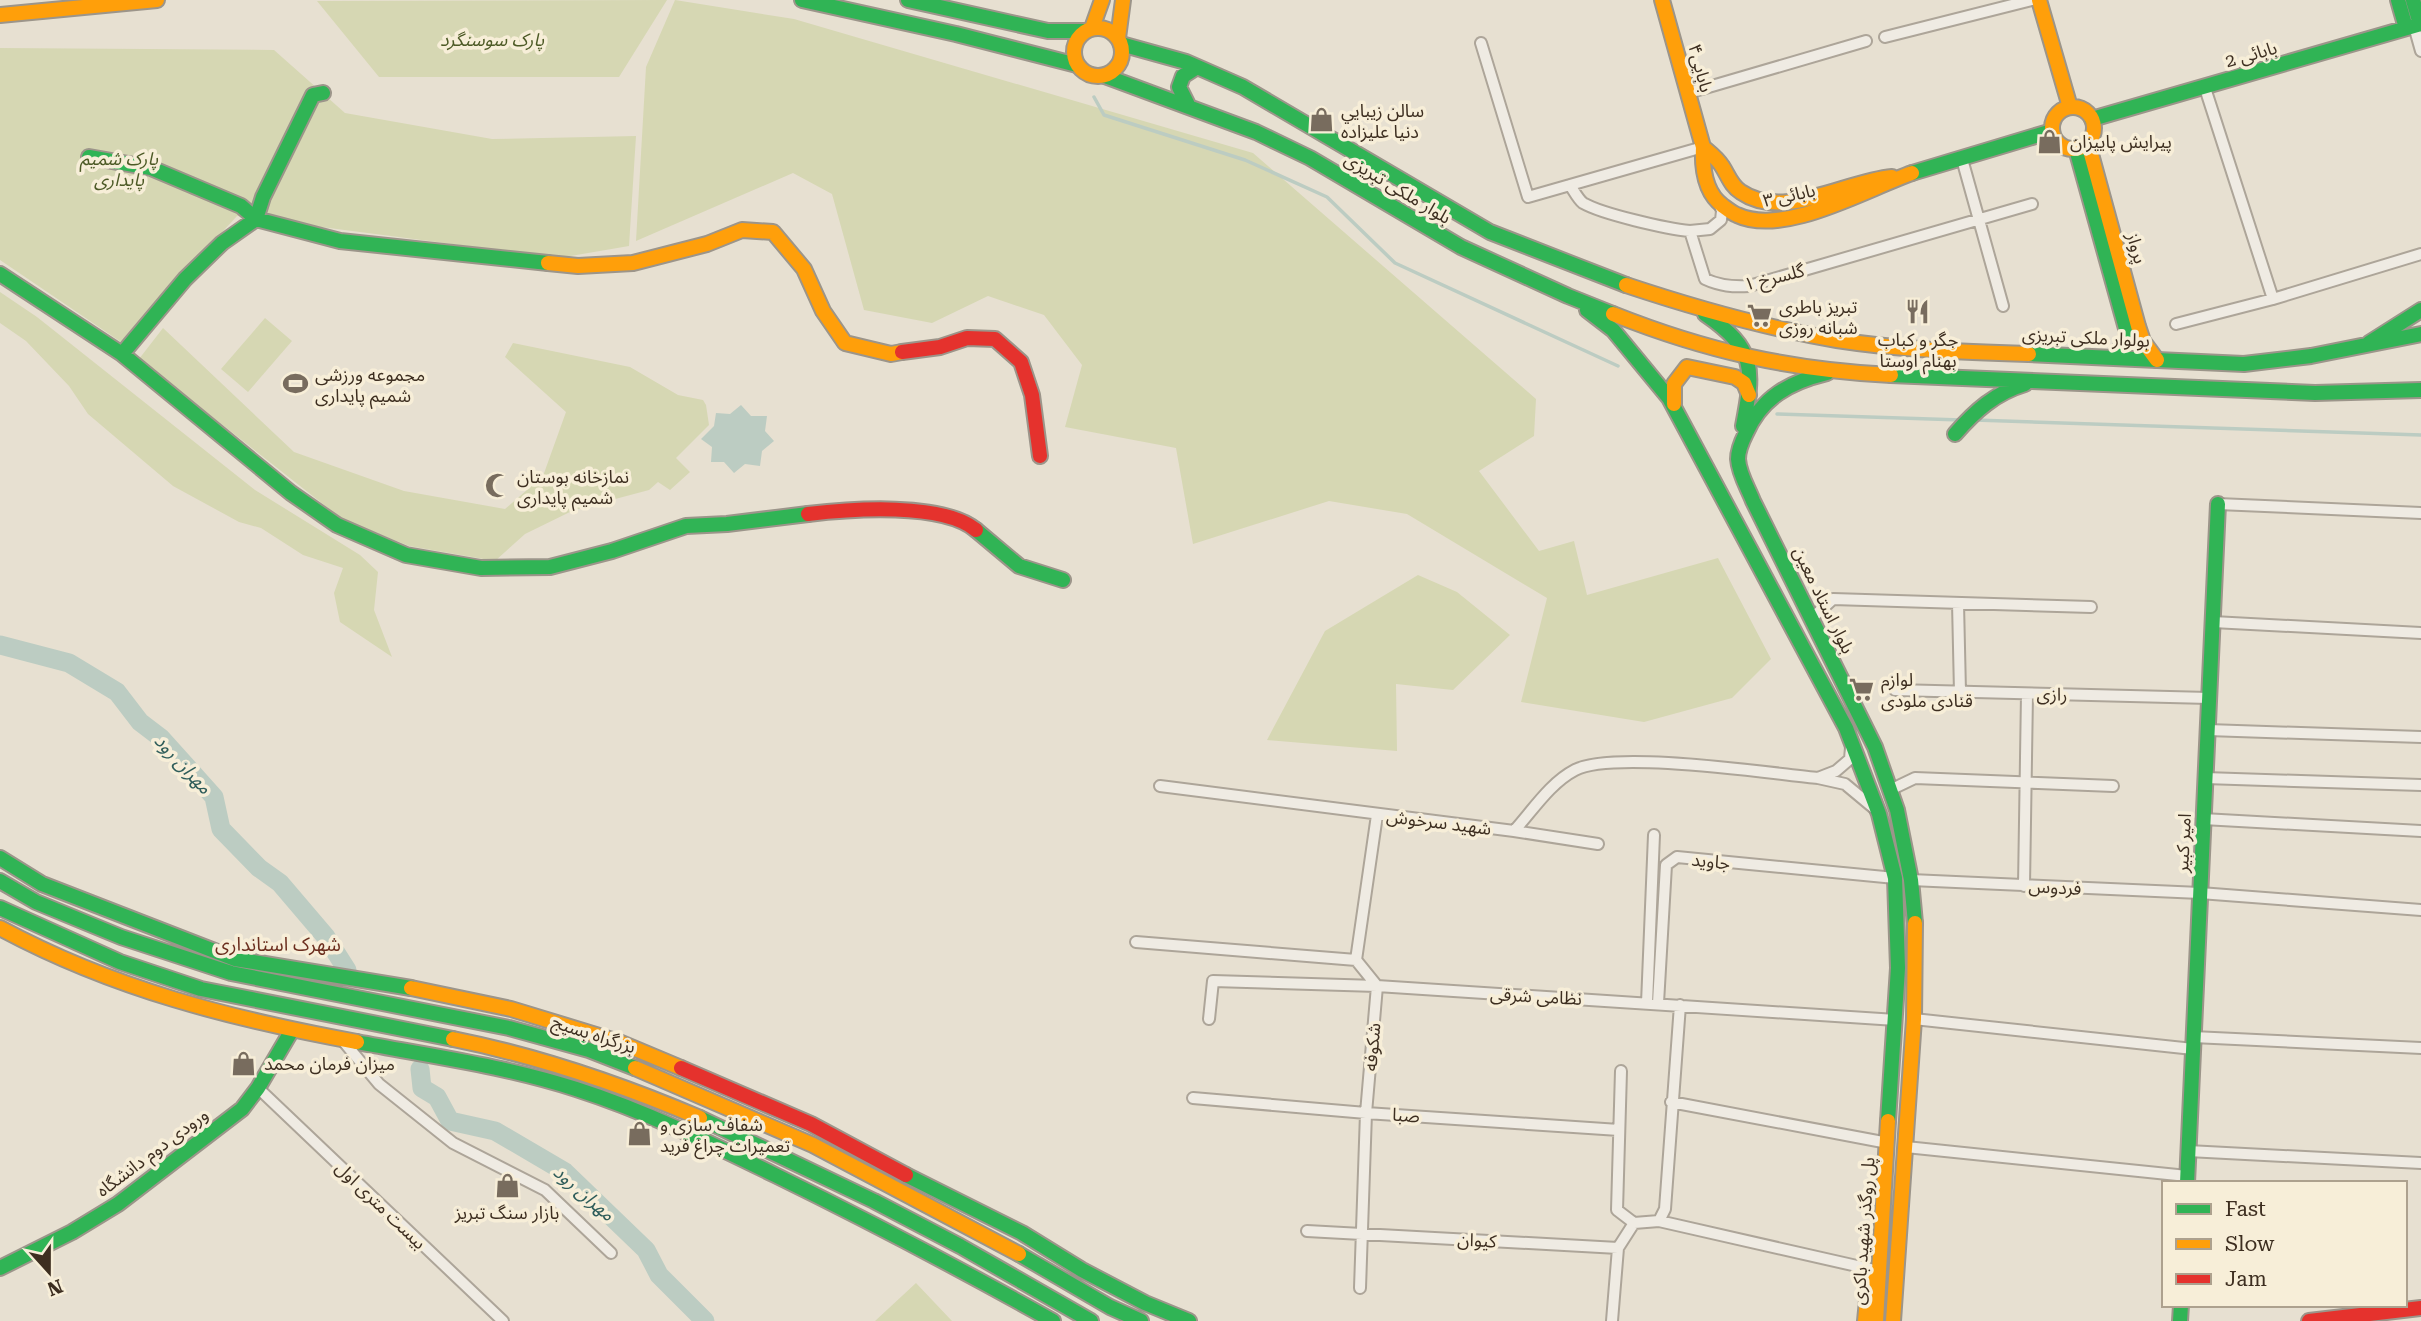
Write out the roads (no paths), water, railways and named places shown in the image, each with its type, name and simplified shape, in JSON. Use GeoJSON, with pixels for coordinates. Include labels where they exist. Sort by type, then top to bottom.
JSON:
{"type":"FeatureCollection","features":[{"type":"Feature","properties":{"kind":"main road"},"geometry":{"type":"LineString","coordinates":[[0,15],[157,0]]}},
{"type":"Feature","properties":{"kind":"main road"},"geometry":{"type":"LineString","coordinates":[[802,0],[956,34],[1077,65],[1089,75],[1105,76],[1112,72],[1121,60],[1123,0]]}},
{"type":"Feature","properties":{"kind":"main road"},"geometry":{"type":"LineString","coordinates":[[908,0],[1048,31],[1107,29],[1120,41]]}},
{"type":"Feature","properties":{"kind":"main road"},"geometry":{"type":"LineString","coordinates":[[1077,65],[1073,50],[1079,36],[1089,29],[1102,0]]}},
{"type":"Feature","properties":{"kind":"main road","name":"بابایی۴"},"geometry":{"type":"LineString","coordinates":[[1662,0],[1703,147]]}},
{"type":"Feature","properties":{"kind":"main road"},"geometry":{"type":"LineString","coordinates":[[2039,0],[2070,107]]}},
{"type":"Feature","properties":{"kind":"main road"},"geometry":{"type":"LineString","coordinates":[[2398,0],[2416,25]]}},
{"type":"Feature","properties":{"kind":"main road"},"geometry":{"type":"LineString","coordinates":[[2413,0],[2416,25]]}},
{"type":"Feature","properties":{"kind":"main road","name":"بابائی 2"},"geometry":{"type":"LineString","coordinates":[[2092,119],[2416,25]]}},
{"type":"Feature","properties":{"kind":"main road","name":"بلوار ملکى تبریزى"},"geometry":{"type":"LineString","coordinates":[[1120,41],[1197,67],[1242,88],[1490,232],[1688,305]]}},
{"type":"Feature","properties":{"kind":"main road"},"geometry":{"type":"LineString","coordinates":[[1189,107],[1179,87],[1183,76],[1197,67]]}},
{"type":"Feature","properties":{"kind":"main road","name":"بلوار ملکى تبریزى"},"geometry":{"type":"LineString","coordinates":[[1105,76],[1256,132],[1310,158],[1461,247],[1568,296],[1669,336],[1751,358],[1836,372]]}},
{"type":"Feature","properties":{"kind":"main road"},"geometry":{"type":"LineString","coordinates":[[122,354],[185,279],[222,243],[256,219],[261,199],[302,115],[313,95],[323,93]]}},
{"type":"Feature","properties":{"kind":"main road"},"geometry":{"type":"LineString","coordinates":[[2070,107],[2083,110],[2092,119],[2094,132],[2082,146],[2063,147],[2054,138],[2054,118],[2070,107]]}},
{"type":"Feature","properties":{"kind":"main road","name":"بابائی ۳"},"geometry":{"type":"LineString","coordinates":[[1703,147],[1720,163],[1728,180],[1742,193],[1757,201],[1774,204],[1803,199],[1863,180],[1907,174],[2052,131]]}},
{"type":"Feature","properties":{"kind":"main road","name":"پرواز"},"geometry":{"type":"LineString","coordinates":[[2082,146],[2127,332],[2125,342],[2114,356]]}},
{"type":"Feature","properties":{"kind":"main road","name":"پرواز"},"geometry":{"type":"LineString","coordinates":[[2082,146],[2143,341],[2157,360]]}},
{"type":"Feature","properties":{"kind":"main road"},"geometry":{"type":"LineString","coordinates":[[1703,147],[1701,163],[1710,191],[1718,201]]}},
{"type":"Feature","properties":{"kind":"main road"},"geometry":{"type":"LineString","coordinates":[[89,157],[152,168],[242,206],[256,219],[296,232],[340,241],[578,265],[632,263],[707,244],[742,230],[773,232],[804,269],[822,311],[845,343],[891,354],[940,347],[967,338],[995,339],[1021,362],[1032,396],[1040,456]]}},
{"type":"Feature","properties":{"kind":"main road","name":"بابائی ۳"},"geometry":{"type":"LineString","coordinates":[[1718,201],[1726,210],[1743,218],[1765,222],[1834,204],[1907,174]]}},
{"type":"Feature","properties":{"kind":"main road"},"geometry":{"type":"LineString","coordinates":[[0,274],[122,354],[291,493],[337,525],[406,555],[481,568],[550,566],[612,551],[686,526],[727,524],[842,510],[934,512],[965,521],[1018,566],[1063,580]]}},
{"type":"Feature","properties":{"kind":"main road"},"geometry":{"type":"LineString","coordinates":[[1568,296],[1613,330],[1659,385],[1676,413],[1852,741],[1879,814],[1895,878],[1898,968],[1888,1143],[1879,1177],[1865,1321]]}},
{"type":"Feature","properties":{"kind":"main road"},"geometry":{"type":"LineString","coordinates":[[1688,305],[1722,325],[1744,347],[1751,372],[1738,452]]}},
{"type":"Feature","properties":{"kind":"main road","name":"بولوار ملکی تبریزی"},"geometry":{"type":"LineString","coordinates":[[1688,305],[1838,340],[1938,350],[2114,356],[2243,365],[2301,358],[2421,334]]}},
{"type":"Feature","properties":{"kind":"main road"},"geometry":{"type":"LineString","coordinates":[[2367,344],[2421,310]]}},
{"type":"Feature","properties":{"kind":"main road"},"geometry":{"type":"LineString","coordinates":[[1676,413],[1671,389],[1676,376],[1687,367],[1735,377],[1744,383],[1749,395]]}},
{"type":"Feature","properties":{"kind":"main road"},"geometry":{"type":"LineString","coordinates":[[1738,452],[1751,419],[1767,400],[1803,379],[1836,372],[2315,393],[2421,390]]}},
{"type":"Feature","properties":{"kind":"main road"},"geometry":{"type":"LineString","coordinates":[[1955,434],[1980,405],[1994,396],[2022,384],[2042,382]]}},
{"type":"Feature","properties":{"kind":"main road","name":"بلوار استاد معین"},"geometry":{"type":"LineString","coordinates":[[1738,452],[1739,466],[1754,501],[1875,747],[1897,810],[1911,880],[1915,923],[1914,1018],[1906,1146]]}},
{"type":"Feature","properties":{"kind":"main road","name":"امیر کبیر"},"geometry":{"type":"LineString","coordinates":[[2187,1180],[2218,504]]}},
{"type":"Feature","properties":{"kind":"main road"},"geometry":{"type":"LineString","coordinates":[[0,858],[42,884],[233,966],[372,980],[511,1009],[619,1042],[811,1124],[936,1191],[1022,1233],[1093,1276],[1145,1303],[1189,1321]]}},
{"type":"Feature","properties":{"kind":"main road","name":"بزرگراه بسیج"},"geometry":{"type":"LineString","coordinates":[[0,881],[36,902],[121,937],[233,966],[509,1028],[589,1050],[668,1081],[813,1145],[999,1242],[1110,1307],[1141,1321]]}},
{"type":"Feature","properties":{"kind":"main road"},"geometry":{"type":"LineString","coordinates":[[0,908],[131,966],[225,996],[503,1049],[607,1080],[727,1129],[816,1172],[962,1247],[1091,1321]]}},
{"type":"Feature","properties":{"kind":"main road"},"geometry":{"type":"LineString","coordinates":[[16,917],[4,931],[118,982],[180,1003],[292,1030],[482,1064],[575,1089],[682,1130],[912,1242],[1053,1321]]}},
{"type":"Feature","properties":{"kind":"main road","name":"ورودی دوم دانشگاه"},"geometry":{"type":"LineString","coordinates":[[0,1268],[72,1232],[118,1204],[242,1109],[258,1088],[292,1030]]}},
{"type":"Feature","properties":{"kind":"main road","name":"پل روگذر شهید باکری"},"geometry":{"type":"LineString","coordinates":[[1876,1321],[1888,1143]]}},
{"type":"Feature","properties":{"kind":"main road"},"geometry":{"type":"LineString","coordinates":[[1902,1321],[1909,1180],[1906,1146]]}},
{"type":"Feature","properties":{"kind":"main road","name":"پل روگذر شهید باکری"},"geometry":{"type":"LineString","coordinates":[[1893,1321],[1906,1146]]}},
{"type":"Feature","properties":{"kind":"main road"},"geometry":{"type":"LineString","coordinates":[[2309,1321],[2421,1308]]}},
{"type":"Feature","properties":{"kind":"street"},"geometry":{"type":"LineString","coordinates":[[1885,37],[2032,0]]}},
{"type":"Feature","properties":{"kind":"street"},"geometry":{"type":"LineString","coordinates":[[2416,25],[2421,51]]}},
{"type":"Feature","properties":{"kind":"street"},"geometry":{"type":"LineString","coordinates":[[1688,93],[1866,41]]}},
{"type":"Feature","properties":{"kind":"street"},"geometry":{"type":"LineString","coordinates":[[1481,43],[1528,197],[1703,147]]}},
{"type":"Feature","properties":{"kind":"street"},"geometry":{"type":"LineString","coordinates":[[2205,88],[2273,299]]}},
{"type":"Feature","properties":{"kind":"street"},"geometry":{"type":"LineString","coordinates":[[1962,159],[2003,306]]}},
{"type":"Feature","properties":{"kind":"street"},"geometry":{"type":"LineString","coordinates":[[1570,185],[1581,202],[1599,209],[1672,229],[1690,231],[1710,229],[1721,220],[1722,211],[1718,201]]}},
{"type":"Feature","properties":{"kind":"street"},"geometry":{"type":"LineString","coordinates":[[1979,219],[2032,204]]}},
{"type":"Feature","properties":{"kind":"street","name":"گلسرخ ۱"},"geometry":{"type":"LineString","coordinates":[[1690,231],[1705,279],[1716,284],[1749,286],[1979,219]]}},
{"type":"Feature","properties":{"kind":"street"},"geometry":{"type":"LineString","coordinates":[[2176,324],[2273,299],[2421,254]]}},
{"type":"Feature","properties":{"kind":"street"},"geometry":{"type":"LineString","coordinates":[[2218,504],[2421,513]]}},
{"type":"Feature","properties":{"kind":"street"},"geometry":{"type":"LineString","coordinates":[[1812,618],[1832,599],[2091,607]]}},
{"type":"Feature","properties":{"kind":"street"},"geometry":{"type":"LineString","coordinates":[[1958,603],[1960,692]]}},
{"type":"Feature","properties":{"kind":"street"},"geometry":{"type":"LineString","coordinates":[[2213,622],[2421,633]]}},
{"type":"Feature","properties":{"kind":"street","name":"رازی"},"geometry":{"type":"LineString","coordinates":[[1895,691],[2209,698]]}},
{"type":"Feature","properties":{"kind":"street"},"geometry":{"type":"LineString","coordinates":[[2024,886],[2027,694]]}},
{"type":"Feature","properties":{"kind":"street"},"geometry":{"type":"LineString","coordinates":[[2208,730],[2421,737]]}},
{"type":"Feature","properties":{"kind":"street"},"geometry":{"type":"LineString","coordinates":[[1818,778],[1836,771],[1850,759],[1852,741]]}},
{"type":"Feature","properties":{"kind":"street","name":"شهید سرخوش"},"geometry":{"type":"LineString","coordinates":[[1160,786],[1514,831],[1556,783],[1577,769],[1611,762],[1666,764],[1818,778],[1845,784],[1879,814]]}},
{"type":"Feature","properties":{"kind":"street"},"geometry":{"type":"LineString","coordinates":[[1890,790],[1915,778],[2113,786]]}},
{"type":"Feature","properties":{"kind":"street"},"geometry":{"type":"LineString","coordinates":[[2206,778],[2421,786]]}},
{"type":"Feature","properties":{"kind":"street"},"geometry":{"type":"LineString","coordinates":[[1356,960],[1377,815]]}},
{"type":"Feature","properties":{"kind":"street"},"geometry":{"type":"LineString","coordinates":[[2203,820],[2421,831]]}},
{"type":"Feature","properties":{"kind":"street"},"geometry":{"type":"LineString","coordinates":[[1514,831],[1598,844]]}},
{"type":"Feature","properties":{"kind":"street"},"geometry":{"type":"LineString","coordinates":[[1652,1003],[1654,835]]}},
{"type":"Feature","properties":{"kind":"street","name":"جاوید"},"geometry":{"type":"LineString","coordinates":[[1652,1003],[1666,865],[1677,857],[1895,878]]}},
{"type":"Feature","properties":{"kind":"street","name":"فردوس"},"geometry":{"type":"LineString","coordinates":[[1911,880],[2200,893],[2421,910]]}},
{"type":"Feature","properties":{"kind":"street"},"geometry":{"type":"LineString","coordinates":[[1136,942],[1356,960],[1377,986]]}},
{"type":"Feature","properties":{"kind":"street","name":"نظامی شرقی"},"geometry":{"type":"LineString","coordinates":[[1209,1019],[1213,981],[1377,986],[1896,1020]]}},
{"type":"Feature","properties":{"kind":"street","name":"شکوفه"},"geometry":{"type":"LineString","coordinates":[[1360,1287],[1366,1113],[1377,986]]}},
{"type":"Feature","properties":{"kind":"street"},"geometry":{"type":"LineString","coordinates":[[1659,1221],[1665,1209],[1680,1005]]}},
{"type":"Feature","properties":{"kind":"street"},"geometry":{"type":"LineString","coordinates":[[1914,1018],[2193,1043],[2421,1048]]}},
{"type":"Feature","properties":{"kind":"street"},"geometry":{"type":"LineString","coordinates":[[342,1039],[379,1084],[453,1143],[545,1190],[611,1253]]}},
{"type":"Feature","properties":{"kind":"street"},"geometry":{"type":"LineString","coordinates":[[1621,1071],[1617,1210],[1634,1223],[1659,1221],[1870,1269]]}},
{"type":"Feature","properties":{"kind":"street","name":"بیست متری اول"},"geometry":{"type":"LineString","coordinates":[[258,1088],[503,1321]]}},
{"type":"Feature","properties":{"kind":"street","name":"صبا"},"geometry":{"type":"LineString","coordinates":[[1193,1098],[1366,1113],[1619,1129]]}},
{"type":"Feature","properties":{"kind":"street"},"geometry":{"type":"LineString","coordinates":[[1671,1102],[1888,1143]]}},
{"type":"Feature","properties":{"kind":"street"},"geometry":{"type":"LineString","coordinates":[[1906,1146],[2187,1180]]}},
{"type":"Feature","properties":{"kind":"street"},"geometry":{"type":"LineString","coordinates":[[2188,1151],[2421,1163]]}},
{"type":"Feature","properties":{"kind":"street"},"geometry":{"type":"LineString","coordinates":[[1612,1321],[1618,1248],[1634,1223]]}},
{"type":"Feature","properties":{"kind":"street","name":"کیوان"},"geometry":{"type":"LineString","coordinates":[[1307,1231],[1618,1248]]}},
{"type":"Feature","properties":{"kind":"waterway"},"geometry":{"type":"LineString","coordinates":[[1094,97],[1104,115],[1245,160],[1327,197],[1395,263],[1618,366]]}},
{"type":"Feature","properties":{"kind":"waterway"},"geometry":{"type":"LineString","coordinates":[[1777,414],[1961,420]]}},
{"type":"Feature","properties":{"kind":"waterway"},"geometry":{"type":"LineString","coordinates":[[1975,420],[2421,435]]}},
{"type":"Feature","properties":{"kind":"waterway","name":"مهران رود"},"geometry":{"type":"LineString","coordinates":[[0,645],[69,663],[117,692],[140,722],[161,738],[214,797],[221,829],[259,868],[280,883],[326,937],[347,970]]}},
{"type":"Feature","properties":{"kind":"waterway","name":"مهران رود"},"geometry":{"type":"LineString","coordinates":[[420,1069],[422,1088],[437,1097],[450,1121],[495,1131],[565,1172],[646,1250],[659,1275],[705,1321]]}},
{"type":"Feature","properties":{"kind":"place","name":"سالن زيبايي دنيا عليزاده"},"geometry":{"type":"Point","coordinates":[1321,120]}},
{"type":"Feature","properties":{"kind":"place","name":"پیرایش پاییزان"},"geometry":{"type":"Point","coordinates":[2050,141]}},
{"type":"Feature","properties":{"kind":"place","name":"جگر و کباب بهنام اوستا"},"geometry":{"type":"Point","coordinates":[1918,312]}},
{"type":"Feature","properties":{"kind":"place","name":"تبریز باطری شبانه روزی"},"geometry":{"type":"Point","coordinates":[1759,316]}},
{"type":"Feature","properties":{"kind":"place","name":"مجموعه ورزشی شمیم پایداری"},"geometry":{"type":"Point","coordinates":[295,384]}},
{"type":"Feature","properties":{"kind":"place","name":"نمازخانه بوستان شمیم پایداری"},"geometry":{"type":"Point","coordinates":[497,486]}},
{"type":"Feature","properties":{"kind":"place","name":"لوازم قنادی ملودی"},"geometry":{"type":"Point","coordinates":[1861,689]}},
{"type":"Feature","properties":{"kind":"place","name":"میزان فرمان محمد"},"geometry":{"type":"Point","coordinates":[244,1063]}},
{"type":"Feature","properties":{"kind":"place","name":"شفاف سازی و تعمیرات چراغ فرید"},"geometry":{"type":"Point","coordinates":[640,1134]}},
{"type":"Feature","properties":{"kind":"place","name":"بازار سنگ تبریز"},"geometry":{"type":"Point","coordinates":[507,1185]}},
{"type":"Feature","properties":{"kind":"district","name":"شهرک استانداری"},"geometry":{"type":"Point","coordinates":[278,944]}},
{"type":"Feature","properties":{"kind":"park label","name":"پارک سوسنگرد"},"geometry":{"type":"Point","coordinates":[492,39]}},
{"type":"Feature","properties":{"kind":"park label","name":"پارک شمیم پایداری"},"geometry":{"type":"Point","coordinates":[119,168]}}]}
